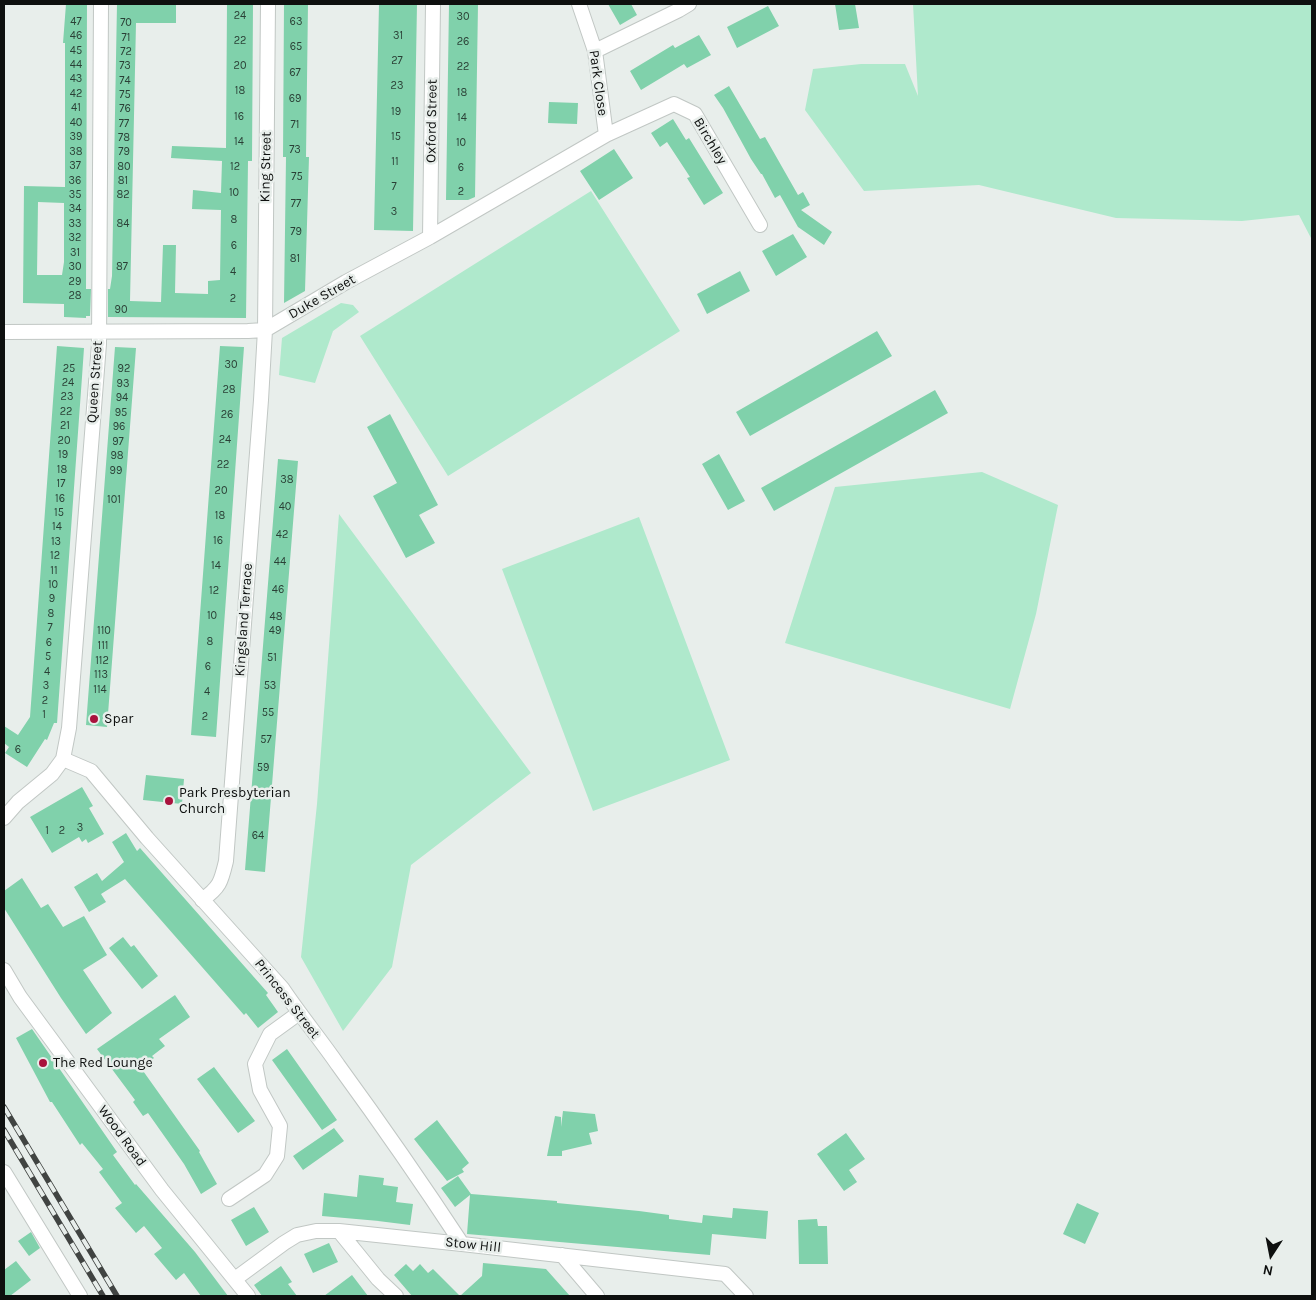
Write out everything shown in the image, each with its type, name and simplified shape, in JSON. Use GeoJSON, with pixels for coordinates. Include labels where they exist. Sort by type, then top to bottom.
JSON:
{"type":"FeatureCollection","features":[{"type":"Feature","properties":{"kind":"street","name":"Queen Street"},"geometry":{"type":"LineString","coordinates":[[63,759],[69,728],[99,344],[101,4]]}},
{"type":"Feature","properties":{"kind":"street","name":"King Street"},"geometry":{"type":"LineString","coordinates":[[265,330],[268,4]]}},
{"type":"Feature","properties":{"kind":"street","name":"Oxford Street"},"geometry":{"type":"LineString","coordinates":[[430,237],[433,4]]}},
{"type":"Feature","properties":{"kind":"street","name":"Park Close"},"geometry":{"type":"LineString","coordinates":[[579,4],[595,51],[606,135]]}},
{"type":"Feature","properties":{"kind":"street"},"geometry":{"type":"LineString","coordinates":[[595,51],[689,4]]}},
{"type":"Feature","properties":{"kind":"street","name":"Birchley"},"geometry":{"type":"LineString","coordinates":[[606,135],[674,104],[694,114],[760,225]]}},
{"type":"Feature","properties":{"kind":"street","name":"Duke Street"},"geometry":{"type":"LineString","coordinates":[[4,332],[265,330],[606,135]]}},
{"type":"Feature","properties":{"kind":"street","name":"Kingsland Terrace"},"geometry":{"type":"LineString","coordinates":[[202,900],[220,884],[226,861],[265,330]]}},
{"type":"Feature","properties":{"kind":"street"},"geometry":{"type":"LineString","coordinates":[[4,818],[18,802],[52,774],[63,759]]}},
{"type":"Feature","properties":{"kind":"street","name":"Princess Street"},"geometry":{"type":"LineString","coordinates":[[63,759],[92,771],[147,838],[282,988],[417,1176],[462,1244]]}},
{"type":"Feature","properties":{"kind":"street","name":"Wood Road"},"geometry":{"type":"LineString","coordinates":[[4,970],[20,997],[162,1190],[248,1296]]}},
{"type":"Feature","properties":{"kind":"street"},"geometry":{"type":"LineString","coordinates":[[229,1199],[265,1175],[276,1156],[280,1126],[260,1090],[255,1064],[270,1034],[299,1013]]}},
{"type":"Feature","properties":{"kind":"street"},"geometry":{"type":"LineString","coordinates":[[4,1172],[80,1296]]}},
{"type":"Feature","properties":{"kind":"street","name":"Stow Hill"},"geometry":{"type":"LineString","coordinates":[[235,1280],[279,1246],[297,1235],[316,1230],[462,1244],[725,1274],[746,1296]]}},
{"type":"Feature","properties":{"kind":"street"},"geometry":{"type":"LineString","coordinates":[[339,1232],[378,1279],[396,1296]]}},
{"type":"Feature","properties":{"kind":"street"},"geometry":{"type":"LineString","coordinates":[[562,1255],[597,1296]]}},
{"type":"Feature","properties":{"kind":"green space"},"geometry":{"type":"Polygon","coordinates":[[[913,4],[1312,4],[1312,240],[1299,215],[1242,221],[1116,218],[979,185],[864,191],[805,110],[813,69],[861,64],[905,64],[918,96],[913,4]]]}},
{"type":"Feature","properties":{"kind":"green space"},"geometry":{"type":"Polygon","coordinates":[[[591,191],[680,331],[448,476],[360,336],[591,191]]]}},
{"type":"Feature","properties":{"kind":"green space"},"geometry":{"type":"Polygon","coordinates":[[[341,303],[353,305],[359,312],[333,331],[315,383],[279,375],[282,338],[341,303]]]}},
{"type":"Feature","properties":{"kind":"green space"},"geometry":{"type":"Polygon","coordinates":[[[982,472],[1058,505],[1036,614],[1010,709],[785,643],[835,487],[982,472]]]}},
{"type":"Feature","properties":{"kind":"green space"},"geometry":{"type":"Polygon","coordinates":[[[339,514],[531,773],[411,865],[392,967],[343,1031],[301,957],[317,804],[339,514]]]}},
{"type":"Feature","properties":{"kind":"green space"},"geometry":{"type":"Polygon","coordinates":[[[639,517],[730,760],[593,811],[502,569],[639,517]]]}},
{"type":"Feature","properties":{"kind":"building"},"geometry":{"type":"Polygon","coordinates":[[[66,4],[87,4],[86,289],[91,289],[90,316],[86,316],[86,318],[64,317],[64,304],[23,303],[24,186],[65,187],[65,43],[63,43],[66,4]],[[38,202],[37,275],[62,275],[64,262],[64,203],[38,202]]]}},
{"type":"Feature","properties":{"kind":"building"},"geometry":{"type":"Polygon","coordinates":[[[117,4],[176,4],[176,23],[136,23],[130,301],[161,302],[163,245],[176,245],[175,293],[208,294],[208,281],[220,280],[221,210],[192,209],[193,190],[221,193],[222,161],[171,158],[172,146],[226,148],[227,4],[253,4],[252,161],[248,161],[246,318],[108,317],[108,289],[110,289],[112,276],[117,4]]]}},
{"type":"Feature","properties":{"kind":"building"},"geometry":{"type":"Polygon","coordinates":[[[284,4],[308,4],[306,157],[309,157],[305,291],[284,303],[286,157],[283,157],[284,4]]]}},
{"type":"Feature","properties":{"kind":"building"},"geometry":{"type":"Polygon","coordinates":[[[379,4],[417,4],[413,231],[374,230],[379,4]]]}},
{"type":"Feature","properties":{"kind":"building"},"geometry":{"type":"Polygon","coordinates":[[[449,4],[478,4],[475,197],[468,200],[446,200],[449,4]]]}},
{"type":"Feature","properties":{"kind":"building"},"geometry":{"type":"Polygon","coordinates":[[[608,4],[631,4],[637,15],[620,25],[608,4]]]}},
{"type":"Feature","properties":{"kind":"building"},"geometry":{"type":"Polygon","coordinates":[[[835,4],[855,4],[859,28],[839,30],[835,4]]]}},
{"type":"Feature","properties":{"kind":"building"},"geometry":{"type":"Polygon","coordinates":[[[768,6],[779,26],[737,48],[727,27],[768,6]]]}},
{"type":"Feature","properties":{"kind":"building"},"geometry":{"type":"Polygon","coordinates":[[[699,35],[711,55],[687,68],[684,64],[641,90],[630,71],[673,45],[675,48],[699,35]]]}},
{"type":"Feature","properties":{"kind":"building"},"geometry":{"type":"Polygon","coordinates":[[[729,86],[760,139],[765,137],[798,195],[803,192],[810,205],[801,210],[832,232],[824,245],[798,227],[780,195],[775,198],[762,174],[751,159],[714,95],[729,86]]]}},
{"type":"Feature","properties":{"kind":"building"},"geometry":{"type":"Polygon","coordinates":[[[549,102],[578,103],[577,124],[548,123],[549,102]]]}},
{"type":"Feature","properties":{"kind":"building"},"geometry":{"type":"Polygon","coordinates":[[[673,119],[686,140],[689,138],[723,193],[704,205],[687,178],[690,177],[667,142],[660,147],[651,133],[673,119]]]}},
{"type":"Feature","properties":{"kind":"building"},"geometry":{"type":"Polygon","coordinates":[[[614,149],[633,178],[599,200],[580,171],[614,149]]]}},
{"type":"Feature","properties":{"kind":"building"},"geometry":{"type":"Polygon","coordinates":[[[793,234],[807,257],[776,276],[762,251],[793,234]]]}},
{"type":"Feature","properties":{"kind":"building"},"geometry":{"type":"Polygon","coordinates":[[[740,271],[750,291],[707,314],[697,294],[740,271]]]}},
{"type":"Feature","properties":{"kind":"building"},"geometry":{"type":"Polygon","coordinates":[[[877,331],[892,356],[750,436],[736,412],[877,331]]]}},
{"type":"Feature","properties":{"kind":"building"},"geometry":{"type":"Polygon","coordinates":[[[57,346],[84,348],[82,377],[57,723],[54,723],[47,740],[45,739],[27,767],[5,753],[9,747],[4,743],[4,726],[18,735],[30,717],[57,346]]]}},
{"type":"Feature","properties":{"kind":"building"},"geometry":{"type":"Polygon","coordinates":[[[220,346],[244,347],[216,737],[191,735],[220,346]]]}},
{"type":"Feature","properties":{"kind":"building"},"geometry":{"type":"Polygon","coordinates":[[[115,347],[136,348],[107,727],[86,725],[115,347]]]}},
{"type":"Feature","properties":{"kind":"building"},"geometry":{"type":"Polygon","coordinates":[[[935,390],[948,413],[774,511],[761,488],[935,390]]]}},
{"type":"Feature","properties":{"kind":"building"},"geometry":{"type":"Polygon","coordinates":[[[390,414],[438,505],[419,515],[435,543],[406,558],[373,496],[397,483],[367,427],[390,414]]]}},
{"type":"Feature","properties":{"kind":"building"},"geometry":{"type":"Polygon","coordinates":[[[719,454],[745,501],[728,510],[702,464],[719,454]]]}},
{"type":"Feature","properties":{"kind":"building"},"geometry":{"type":"Polygon","coordinates":[[[278,459],[298,461],[265,872],[245,870],[278,459]]]}},
{"type":"Feature","properties":{"kind":"building","name":"Park Presbyterian Church"},"geometry":{"type":"Polygon","coordinates":[[[146,775],[184,779],[182,804],[143,800],[146,775]]]}},
{"type":"Feature","properties":{"kind":"building"},"geometry":{"type":"Polygon","coordinates":[[[82,787],[93,806],[89,808],[104,834],[88,843],[86,839],[82,842],[79,837],[52,853],[30,817],[82,787]]]}},
{"type":"Feature","properties":{"kind":"building"},"geometry":{"type":"Polygon","coordinates":[[[126,833],[137,851],[140,848],[268,993],[266,995],[278,1012],[258,1028],[246,1013],[244,1015],[125,879],[101,894],[106,902],[89,912],[74,887],[97,873],[102,881],[124,862],[112,842],[126,833]]]}},
{"type":"Feature","properties":{"kind":"building"},"geometry":{"type":"Polygon","coordinates":[[[22,878],[41,908],[48,904],[63,927],[84,916],[107,955],[83,970],[112,1013],[86,1034],[4,908],[4,891],[22,878]]]}},
{"type":"Feature","properties":{"kind":"building"},"geometry":{"type":"Polygon","coordinates":[[[123,937],[131,947],[134,945],[158,976],[142,989],[109,948],[123,937]]]}},
{"type":"Feature","properties":{"kind":"building"},"geometry":{"type":"Polygon","coordinates":[[[175,995],[190,1017],[159,1039],[165,1046],[141,1068],[200,1151],[217,1184],[201,1194],[184,1164],[148,1113],[143,1116],[133,1102],[135,1100],[97,1049],[175,995]]]}},
{"type":"Feature","properties":{"kind":"building"},"geometry":{"type":"Polygon","coordinates":[[[32,1029],[117,1152],[113,1155],[135,1185],[195,1252],[228,1296],[201,1296],[184,1273],[176,1280],[154,1254],[162,1248],[144,1226],[136,1233],[115,1208],[122,1203],[99,1172],[103,1169],[82,1143],[80,1145],[52,1102],[50,1102],[16,1038],[32,1029]]]}},
{"type":"Feature","properties":{"kind":"building"},"geometry":{"type":"Polygon","coordinates":[[[287,1049],[337,1120],[322,1130],[272,1060],[287,1049]]]}},
{"type":"Feature","properties":{"kind":"building"},"geometry":{"type":"Polygon","coordinates":[[[214,1067],[255,1121],[238,1133],[197,1079],[214,1067]]]}},
{"type":"Feature","properties":{"kind":"building"},"geometry":{"type":"Polygon","coordinates":[[[563,1111],[595,1114],[598,1131],[589,1133],[592,1144],[562,1151],[562,1156],[547,1156],[555,1116],[561,1117],[561,1127],[563,1111]]]}},
{"type":"Feature","properties":{"kind":"building"},"geometry":{"type":"Polygon","coordinates":[[[437,1120],[469,1163],[462,1169],[464,1172],[447,1181],[414,1139],[437,1120]]]}},
{"type":"Feature","properties":{"kind":"building"},"geometry":{"type":"Polygon","coordinates":[[[334,1128],[344,1141],[303,1170],[293,1156],[334,1128]]]}},
{"type":"Feature","properties":{"kind":"building"},"geometry":{"type":"Polygon","coordinates":[[[846,1133],[865,1159],[849,1170],[857,1182],[844,1191],[817,1154],[846,1133]]]}},
{"type":"Feature","properties":{"kind":"building"},"geometry":{"type":"Polygon","coordinates":[[[359,1175],[384,1178],[383,1185],[398,1187],[396,1202],[413,1204],[410,1225],[322,1216],[324,1193],[357,1197],[359,1175]]]}},
{"type":"Feature","properties":{"kind":"building"},"geometry":{"type":"Polygon","coordinates":[[[458,1176],[471,1194],[557,1201],[557,1203],[639,1211],[669,1215],[669,1219],[702,1223],[703,1215],[732,1218],[733,1208],[768,1211],[766,1239],[712,1234],[710,1255],[467,1234],[470,1195],[455,1207],[441,1188],[458,1176]]]}},
{"type":"Feature","properties":{"kind":"building"},"geometry":{"type":"Polygon","coordinates":[[[1077,1203],[1099,1213],[1085,1244],[1063,1234],[1077,1203]]]}},
{"type":"Feature","properties":{"kind":"building"},"geometry":{"type":"Polygon","coordinates":[[[254,1207],[269,1232],[246,1246],[231,1220],[254,1207]]]}},
{"type":"Feature","properties":{"kind":"building"},"geometry":{"type":"Polygon","coordinates":[[[817,1219],[818,1226],[827,1226],[828,1264],[799,1264],[798,1220],[817,1219]]]}},
{"type":"Feature","properties":{"kind":"building"},"geometry":{"type":"Polygon","coordinates":[[[31,1232],[40,1248],[29,1256],[18,1241],[31,1232]]]}},
{"type":"Feature","properties":{"kind":"building"},"geometry":{"type":"Polygon","coordinates":[[[329,1243],[338,1262],[313,1273],[304,1254],[329,1243]]]}},
{"type":"Feature","properties":{"kind":"building"},"geometry":{"type":"Polygon","coordinates":[[[16,1261],[31,1280],[10,1296],[4,1296],[4,1270],[16,1261]]]}},
{"type":"Feature","properties":{"kind":"building"},"geometry":{"type":"Polygon","coordinates":[[[483,1263],[546,1269],[570,1296],[460,1296],[482,1276],[483,1263]]]}},
{"type":"Feature","properties":{"kind":"building"},"geometry":{"type":"Polygon","coordinates":[[[406,1264],[413,1271],[420,1264],[428,1273],[433,1269],[460,1296],[412,1296],[394,1275],[406,1264]]]}},
{"type":"Feature","properties":{"kind":"building"},"geometry":{"type":"Polygon","coordinates":[[[281,1266],[292,1282],[288,1284],[297,1296],[262,1296],[254,1285],[281,1266]]]}},
{"type":"Feature","properties":{"kind":"building"},"geometry":{"type":"Polygon","coordinates":[[[352,1275],[368,1296],[324,1296],[352,1275]]]}},
{"type":"Feature","properties":{"kind":"railway"},"geometry":{"type":"LineString","coordinates":[[4,1107],[117,1296]]}},
{"type":"Feature","properties":{"kind":"railway"},"geometry":{"type":"LineString","coordinates":[[4,1130],[103,1296]]}},
{"type":"Feature","properties":{"kind":"place","name":"Spar"},"geometry":{"type":"Point","coordinates":[94,719]}},
{"type":"Feature","properties":{"kind":"place","name":"Park Presbyterian Church"},"geometry":{"type":"Point","coordinates":[169,801]}},
{"type":"Feature","properties":{"kind":"place","name":"The Red Lounge"},"geometry":{"type":"Point","coordinates":[43,1063]}}]}
